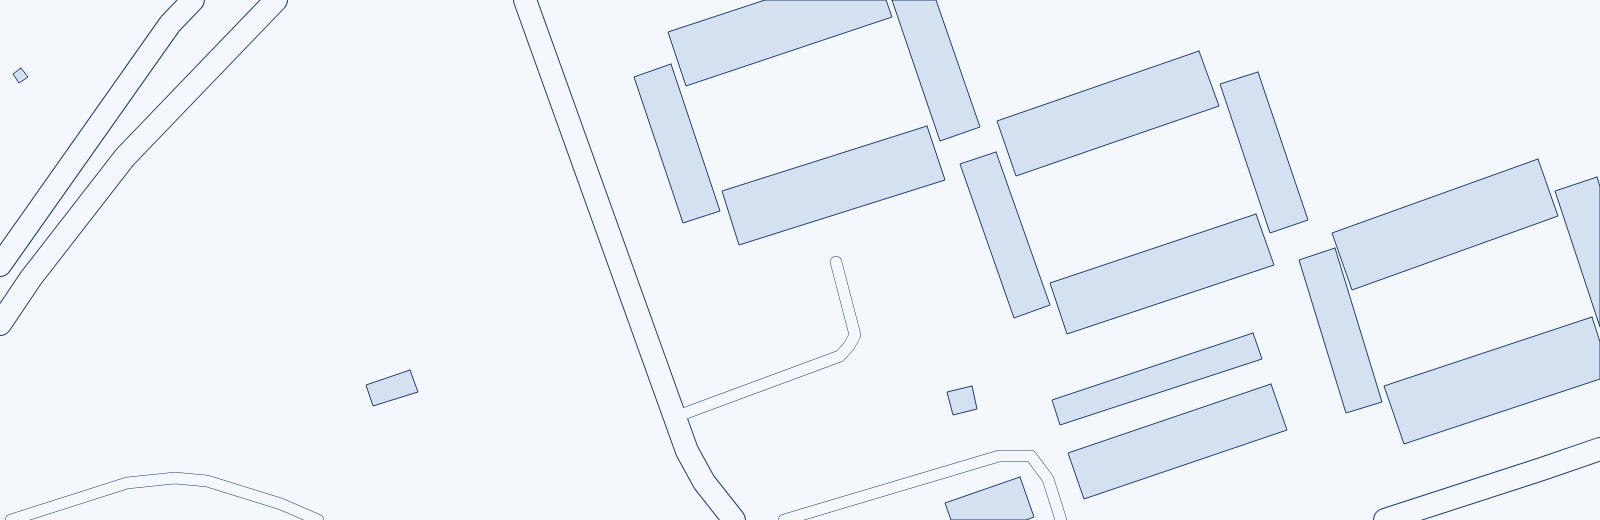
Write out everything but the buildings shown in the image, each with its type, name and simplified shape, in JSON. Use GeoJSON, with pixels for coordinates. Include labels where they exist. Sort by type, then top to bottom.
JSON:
{"type":"FeatureCollection","features":[{"type":"Feature","properties":{"kind":"street"},"geometry":{"type":"LineString","coordinates":[[0,265],[170,24],[193,0]]}},
{"type":"Feature","properties":{"kind":"street"},"geometry":{"type":"LineString","coordinates":[[0,324],[31,278],[125,157],[276,0]]}},
{"type":"Feature","properties":{"kind":"street"},"geometry":{"type":"LineString","coordinates":[[525,0],[687,451],[704,482],[734,520]]}},
{"type":"Feature","properties":{"kind":"street"},"geometry":{"type":"LineString","coordinates":[[1385,520],[1535,472],[1600,449]]}},
{"type":"Feature","properties":{"kind":"lane"},"geometry":{"type":"LineString","coordinates":[[675,417],[840,356],[849,346],[855,335],[836,262]]}},
{"type":"Feature","properties":{"kind":"lane"},"geometry":{"type":"LineString","coordinates":[[784,520],[999,456],[1031,456],[1048,479],[1061,520]]}},
{"type":"Feature","properties":{"kind":"lane"},"geometry":{"type":"LineString","coordinates":[[11,520],[127,483],[175,478],[207,481],[281,504],[318,520]]}}]}
